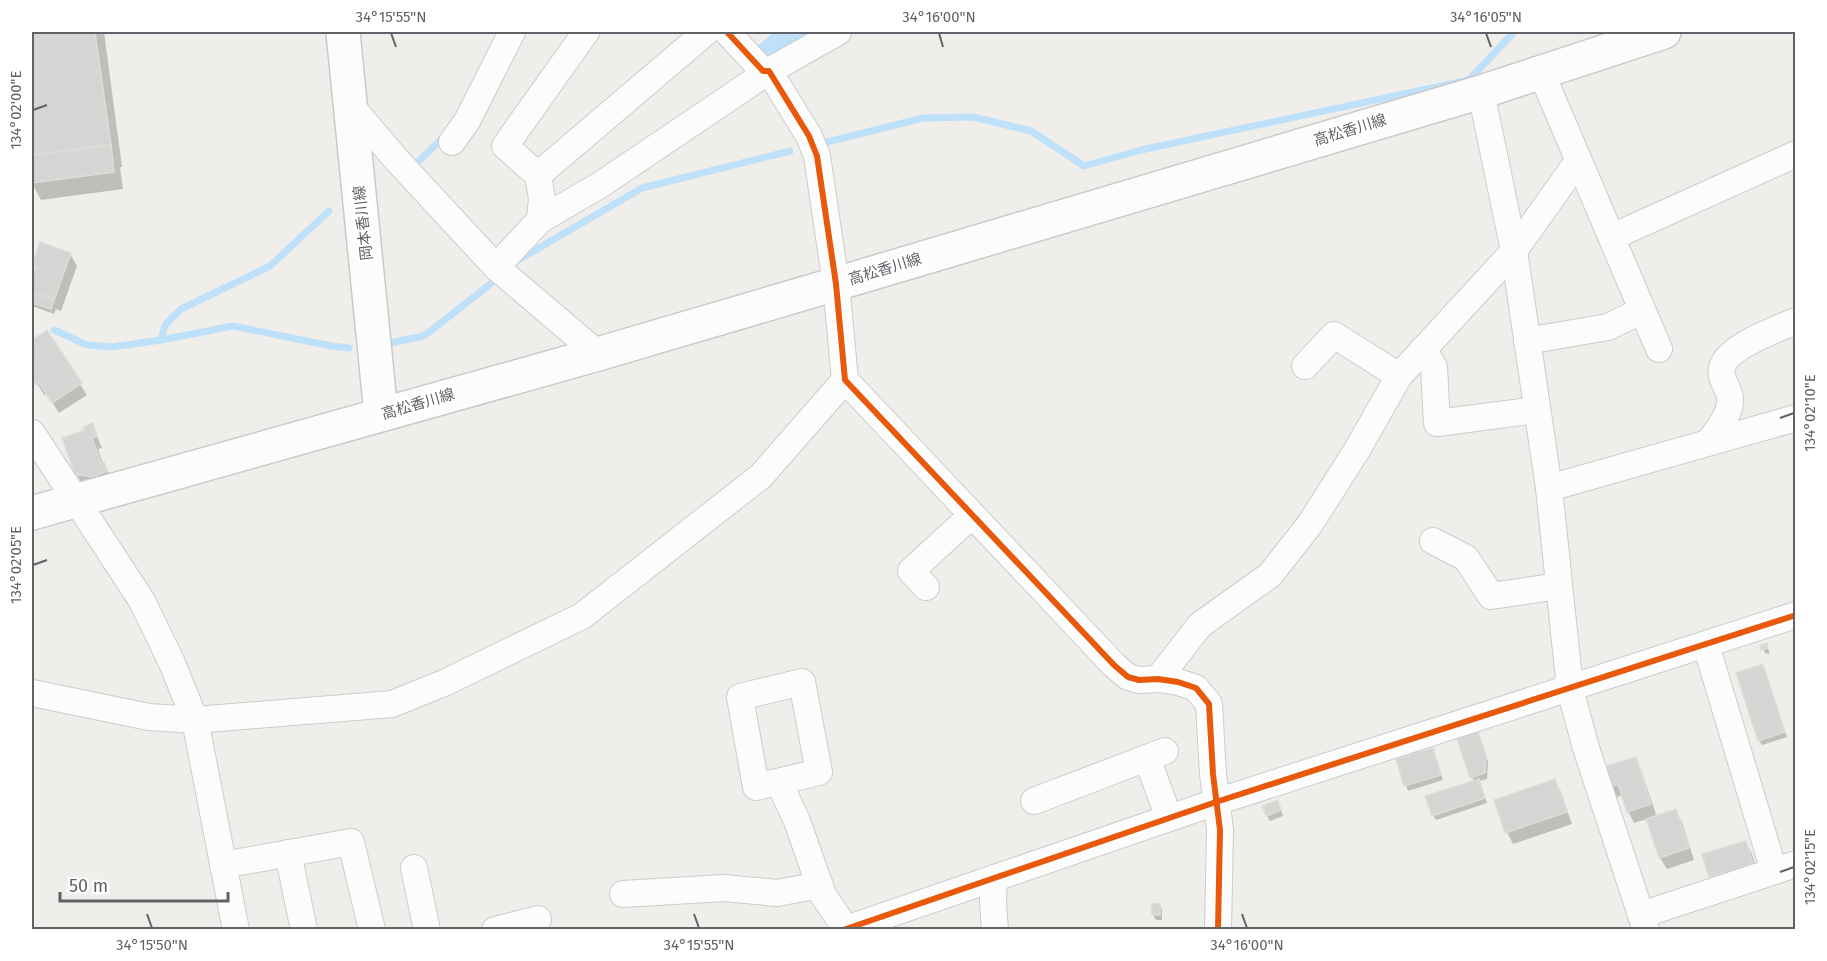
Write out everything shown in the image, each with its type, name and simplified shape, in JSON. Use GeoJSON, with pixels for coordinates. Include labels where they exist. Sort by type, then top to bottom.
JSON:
{"type":"FeatureCollection","features":[{"type":"Feature","properties":{"kind":"main road","name":"岡本香川線"},"geometry":{"type":"LineString","coordinates":[[343,32],[381,414]]}},
{"type":"Feature","properties":{"kind":"main road","name":"高松香川線"},"geometry":{"type":"LineString","coordinates":[[32,513],[598,354],[836,284],[1481,92],[1664,32]]}},
{"type":"Feature","properties":{"kind":"street"},"geometry":{"type":"LineString","coordinates":[[452,142],[467,121],[512,32]]}},
{"type":"Feature","properties":{"kind":"street"},"geometry":{"type":"LineString","coordinates":[[540,220],[542,199],[538,176],[505,146],[586,32]]}},
{"type":"Feature","properties":{"kind":"street"},"geometry":{"type":"LineString","coordinates":[[538,176],[706,32]]}},
{"type":"Feature","properties":{"kind":"street"},"geometry":{"type":"LineString","coordinates":[[727,32],[763,71],[769,70]]}},
{"type":"Feature","properties":{"kind":"street"},"geometry":{"type":"LineString","coordinates":[[496,267],[540,220],[600,185],[769,70],[838,32]]}},
{"type":"Feature","properties":{"kind":"street"},"geometry":{"type":"LineString","coordinates":[[769,70],[809,136],[817,156],[836,284],[845,380],[1114,665],[1128,677],[1138,680],[1158,679],[1196,688],[1209,704],[1220,830],[1218,930]]}},
{"type":"Feature","properties":{"kind":"street"},"geometry":{"type":"LineString","coordinates":[[1540,72],[1659,349]]}},
{"type":"Feature","properties":{"kind":"street"},"geometry":{"type":"LineString","coordinates":[[1481,92],[1514,252],[1549,488],[1570,688],[1586,748],[1643,922],[1785,868],[1706,645]]}},
{"type":"Feature","properties":{"kind":"street"},"geometry":{"type":"LineString","coordinates":[[351,106],[395,158],[496,267],[598,354]]}},
{"type":"Feature","properties":{"kind":"street"},"geometry":{"type":"LineString","coordinates":[[1612,237],[1796,154]]}},
{"type":"Feature","properties":{"kind":"street"},"geometry":{"type":"LineString","coordinates":[[1158,679],[1200,625],[1270,575],[1310,524],[1357,450],[1399,376],[1514,252],[1578,161]]}},
{"type":"Feature","properties":{"kind":"street"},"geometry":{"type":"LineString","coordinates":[[1527,341],[1608,327],[1641,311]]}},
{"type":"Feature","properties":{"kind":"street"},"geometry":{"type":"LineString","coordinates":[[1710,441],[1728,412],[1731,398],[1722,378],[1722,366],[1730,353],[1796,321]]}},
{"type":"Feature","properties":{"kind":"street"},"geometry":{"type":"LineString","coordinates":[[1305,366],[1334,335],[1399,376]]}},
{"type":"Feature","properties":{"kind":"street"},"geometry":{"type":"LineString","coordinates":[[1423,349],[1434,367],[1437,423],[1537,410]]}},
{"type":"Feature","properties":{"kind":"street"},"geometry":{"type":"LineString","coordinates":[[32,693],[149,717],[195,720],[392,704],[444,683],[582,616],[761,476],[845,380]]}},
{"type":"Feature","properties":{"kind":"street"},"geometry":{"type":"LineString","coordinates":[[1549,488],[1796,418]]}},
{"type":"Feature","properties":{"kind":"street"},"geometry":{"type":"LineString","coordinates":[[32,433],[74,501],[142,601],[172,663],[195,720],[236,930]]}},
{"type":"Feature","properties":{"kind":"street"},"geometry":{"type":"LineString","coordinates":[[926,587],[911,571],[972,515]]}},
{"type":"Feature","properties":{"kind":"street"},"geometry":{"type":"LineString","coordinates":[[1433,541],[1466,558],[1491,596],[1559,586]]}},
{"type":"Feature","properties":{"kind":"street"},"geometry":{"type":"LineString","coordinates":[[779,782],[797,821],[823,895],[845,929],[878,924],[994,878],[1216,802],[1796,615]]}},
{"type":"Feature","properties":{"kind":"street"},"geometry":{"type":"LineString","coordinates":[[1034,801],[1156,754],[1169,818]]}},
{"type":"Feature","properties":{"kind":"street"},"geometry":{"type":"LineString","coordinates":[[223,866],[351,842],[372,930]]}},
{"type":"Feature","properties":{"kind":"street"},"geometry":{"type":"LineString","coordinates":[[288,853],[304,930]]}},
{"type":"Feature","properties":{"kind":"street"},"geometry":{"type":"LineString","coordinates":[[414,868],[427,930]]}},
{"type":"Feature","properties":{"kind":"street"},"geometry":{"type":"LineString","coordinates":[[994,878],[994,930]]}},
{"type":"Feature","properties":{"kind":"street"},"geometry":{"type":"LineString","coordinates":[[623,894],[724,888],[777,893],[820,885]]}},
{"type":"Feature","properties":{"kind":"street"},"geometry":{"type":"LineString","coordinates":[[495,930],[538,919]]}},
{"type":"Feature","properties":{"kind":"water"},"geometry":{"type":"Polygon","coordinates":[[[774,32],[817,32],[765,65],[754,49],[774,32]]]}},
{"type":"Feature","properties":{"kind":"building"},"geometry":{"type":"Polygon","coordinates":[[[32,32],[95,32],[111,145],[32,155],[32,32]]]}},
{"type":"Feature","properties":{"kind":"building"},"geometry":{"type":"Polygon","coordinates":[[[111,145],[114,172],[32,183],[32,155],[111,145]]]}},
{"type":"Feature","properties":{"kind":"building"},"geometry":{"type":"Polygon","coordinates":[[[40,242],[71,253],[54,300],[32,292],[32,270],[35,271],[36,267],[32,265],[40,242]]]}},
{"type":"Feature","properties":{"kind":"building"},"geometry":{"type":"Polygon","coordinates":[[[32,292],[54,300],[51,309],[32,303],[32,292]]]}},
{"type":"Feature","properties":{"kind":"building"},"geometry":{"type":"Polygon","coordinates":[[[47,330],[82,383],[52,403],[39,383],[36,385],[32,377],[32,370],[35,368],[32,363],[32,340],[47,330]]]}},
{"type":"Feature","properties":{"kind":"building"},"geometry":{"type":"Polygon","coordinates":[[[93,423],[97,436],[92,438],[101,463],[104,462],[107,471],[92,477],[75,474],[62,438],[85,430],[83,427],[93,423]]]}},
{"type":"Feature","properties":{"kind":"building"},"geometry":{"type":"Polygon","coordinates":[[[1767,643],[1768,648],[1761,650],[1760,645],[1767,643]]]}},
{"type":"Feature","properties":{"kind":"building"},"geometry":{"type":"Polygon","coordinates":[[[1763,664],[1785,732],[1758,741],[1736,673],[1763,664]]]}},
{"type":"Feature","properties":{"kind":"building"},"geometry":{"type":"Polygon","coordinates":[[[1477,729],[1486,755],[1485,773],[1470,778],[1456,736],[1477,729]]]}},
{"type":"Feature","properties":{"kind":"building"},"geometry":{"type":"Polygon","coordinates":[[[1433,748],[1441,775],[1404,786],[1396,759],[1433,748]]]}},
{"type":"Feature","properties":{"kind":"building"},"geometry":{"type":"Polygon","coordinates":[[[1636,757],[1651,804],[1627,812],[1618,784],[1609,787],[1603,767],[1636,757]]]}},
{"type":"Feature","properties":{"kind":"building"},"geometry":{"type":"Polygon","coordinates":[[[1479,779],[1485,798],[1432,816],[1425,796],[1479,779]]]}},
{"type":"Feature","properties":{"kind":"building"},"geometry":{"type":"Polygon","coordinates":[[[1555,779],[1567,812],[1505,833],[1494,800],[1555,779]]]}},
{"type":"Feature","properties":{"kind":"building"},"geometry":{"type":"Polygon","coordinates":[[[1278,800],[1281,810],[1266,816],[1262,806],[1278,800]]]}},
{"type":"Feature","properties":{"kind":"building"},"geometry":{"type":"Polygon","coordinates":[[[1676,809],[1689,848],[1659,858],[1646,819],[1676,809]]]}},
{"type":"Feature","properties":{"kind":"building"},"geometry":{"type":"Polygon","coordinates":[[[1746,841],[1753,864],[1709,877],[1702,854],[1746,841]]]}},
{"type":"Feature","properties":{"kind":"building"},"geometry":{"type":"Polygon","coordinates":[[[1160,903],[1160,915],[1152,915],[1151,904],[1160,903]]]}},
{"type":"Feature","properties":{"kind":"waterway"},"geometry":{"type":"LineString","coordinates":[[823,143],[923,118],[973,117],[1031,131],[1084,166],[1141,150],[1469,80],[1514,32]]}},
{"type":"Feature","properties":{"kind":"waterway"},"geometry":{"type":"LineString","coordinates":[[417,163],[445,136]]}},
{"type":"Feature","properties":{"kind":"waterway"},"geometry":{"type":"LineString","coordinates":[[515,262],[642,188],[790,151]]}},
{"type":"Feature","properties":{"kind":"waterway"},"geometry":{"type":"LineString","coordinates":[[161,340],[165,325],[181,309],[270,266],[329,211]]}},
{"type":"Feature","properties":{"kind":"waterway"},"geometry":{"type":"LineString","coordinates":[[390,343],[424,336],[493,282]]}},
{"type":"Feature","properties":{"kind":"waterway"},"geometry":{"type":"LineString","coordinates":[[54,330],[87,345],[112,347],[233,326],[349,348]]}},
{"type":"Feature","properties":{"kind":"cycle path"},"geometry":{"type":"LineString","coordinates":[[727,32],[763,71],[769,71],[809,136],[817,156],[836,284],[845,380],[1114,665],[1128,677],[1139,680],[1158,679],[1178,682],[1196,688],[1209,704],[1213,774],[1220,830],[1218,930]]}},
{"type":"Feature","properties":{"kind":"cycle path"},"geometry":{"type":"LineString","coordinates":[[843,930],[1216,802],[1796,615]]}}]}
